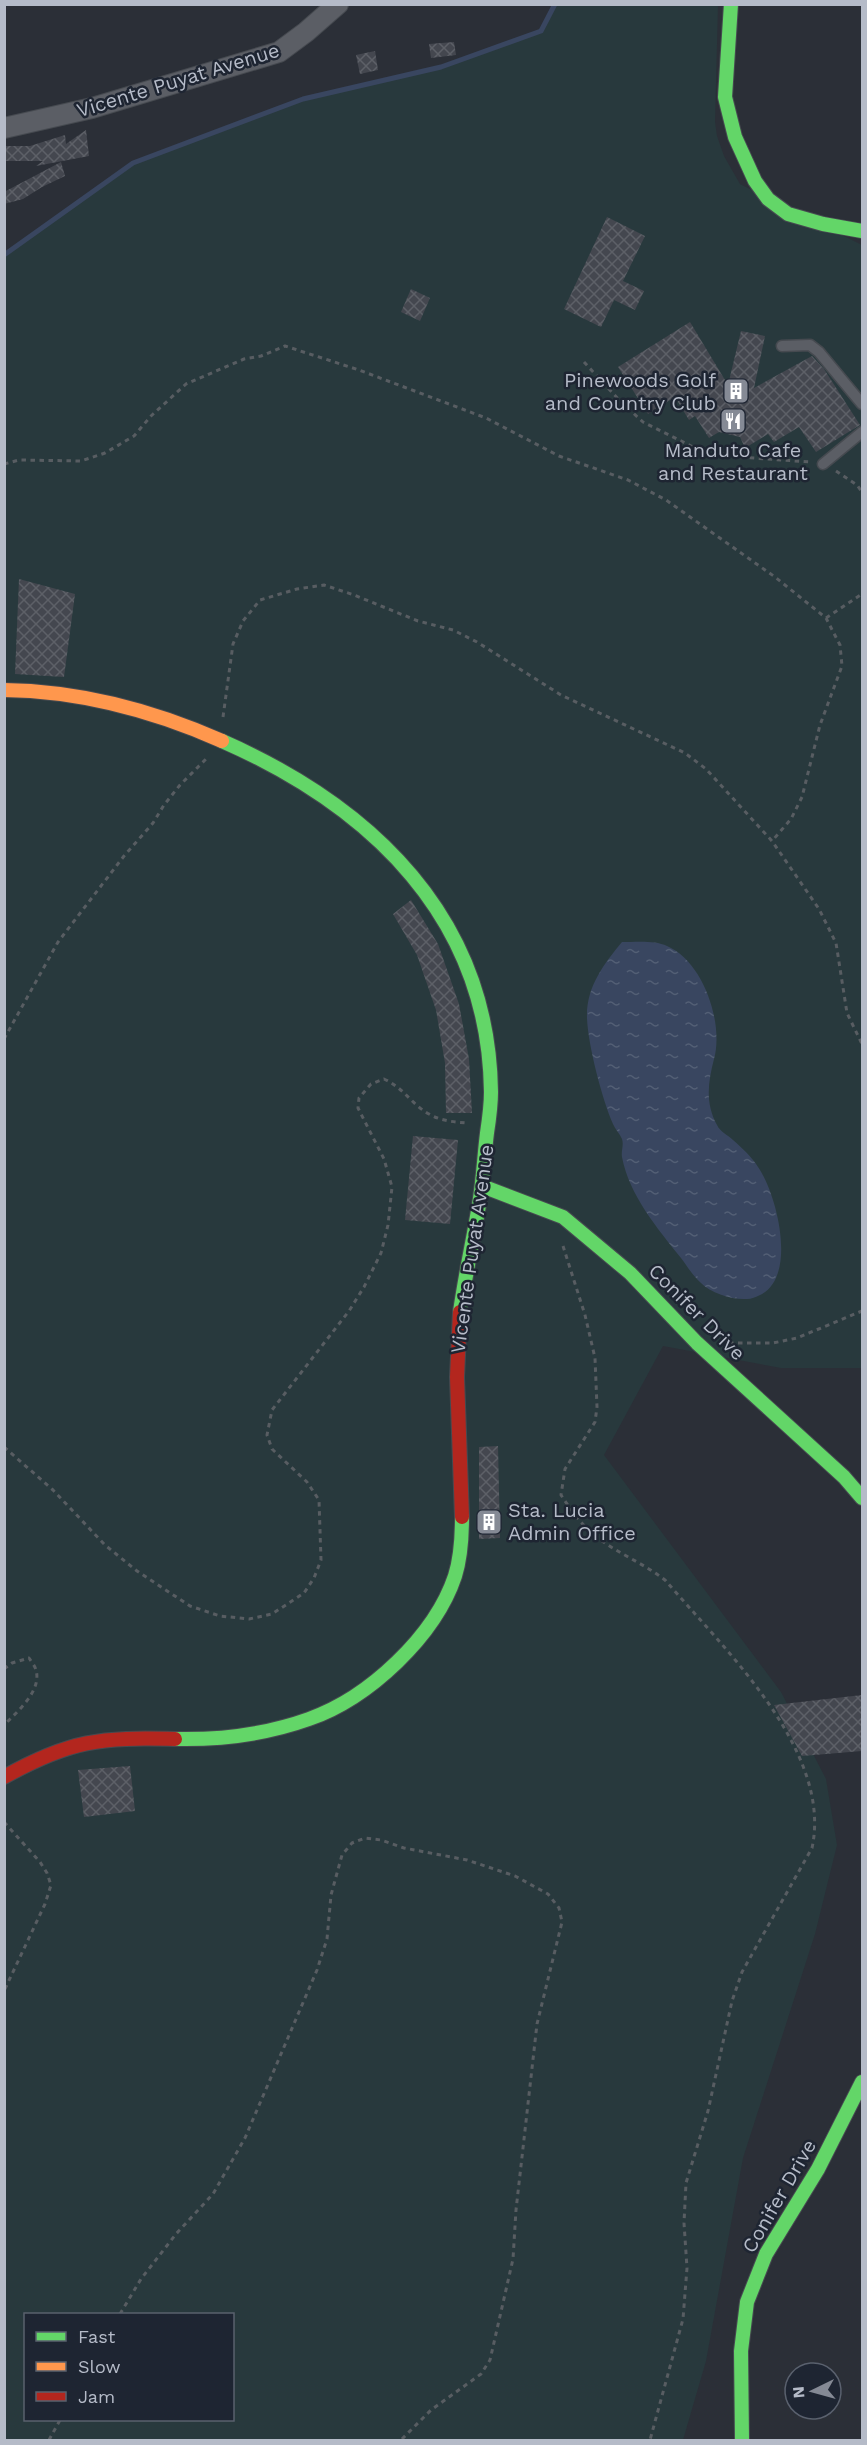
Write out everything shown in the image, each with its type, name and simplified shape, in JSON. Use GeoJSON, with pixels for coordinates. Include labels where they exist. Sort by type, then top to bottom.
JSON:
{"type":"FeatureCollection","features":[{"type":"Feature","properties":{"kind":"street","name":"Vicente Puyat Avenue"},"geometry":{"type":"LineString","coordinates":[[4,128],[92,108],[279,52],[306,33],[338,4]]}},
{"type":"Feature","properties":{"kind":"street"},"geometry":{"type":"LineString","coordinates":[[731,4],[724,97],[735,137],[755,181],[768,199],[788,214],[823,224],[862,231]]}},
{"type":"Feature","properties":{"kind":"street","name":"Vicente Puyat Avenue"},"geometry":{"type":"LineString","coordinates":[[4,690],[30,690],[95,698],[139,710],[221,740],[306,783],[346,811],[418,883],[444,918],[470,975],[484,1020],[491,1092],[482,1186],[458,1338],[456,1383],[463,1508],[460,1552],[456,1573],[445,1597],[411,1647],[369,1689],[309,1721],[248,1735],[192,1739],[134,1737],[92,1741],[44,1755],[4,1777]]}},
{"type":"Feature","properties":{"kind":"street","name":"Conifer Drive"},"geometry":{"type":"LineString","coordinates":[[482,1186],[563,1217],[630,1273],[697,1343],[844,1477],[862,1498]]}},
{"type":"Feature","properties":{"kind":"street","name":"Conifer Drive"},"geometry":{"type":"LineString","coordinates":[[742,2440],[741,2351],[747,2301],[766,2254],[818,2169],[862,2082]]}},
{"type":"Feature","properties":{"kind":"lane"},"geometry":{"type":"LineString","coordinates":[[782,346],[810,345],[833,367],[862,404]]}},
{"type":"Feature","properties":{"kind":"lane"},"geometry":{"type":"LineString","coordinates":[[823,464],[862,432]]}},
{"type":"Feature","properties":{"kind":"path"},"geometry":{"type":"LineString","coordinates":[[4,464],[19,460],[81,461],[105,453],[134,436],[151,416],[186,384],[244,359],[261,356],[285,346],[359,370],[486,418],[559,456],[628,480],[666,500],[775,577],[826,618],[840,645],[842,666],[820,725],[802,797],[791,819],[772,841]]}},
{"type":"Feature","properties":{"kind":"path"},"geometry":{"type":"LineString","coordinates":[[584,362],[643,422],[693,447],[738,457],[823,464],[856,485],[862,492]]}},
{"type":"Feature","properties":{"kind":"path"},"geometry":{"type":"LineString","coordinates":[[856,485],[862,485]]}},
{"type":"Feature","properties":{"kind":"path"},"geometry":{"type":"LineString","coordinates":[[4,1039],[58,942],[124,856],[153,823],[180,785],[195,772],[221,740],[233,644],[243,621],[260,600],[297,589],[324,585],[418,621],[453,630],[504,658],[561,695],[685,753],[706,769],[772,841],[819,909],[836,943],[847,1013],[862,1044]]}},
{"type":"Feature","properties":{"kind":"path"},"geometry":{"type":"LineString","coordinates":[[826,618],[862,594]]}},
{"type":"Feature","properties":{"kind":"path"},"geometry":{"type":"LineString","coordinates":[[4,1447],[53,1490],[105,1545],[137,1571],[190,1606],[220,1616],[249,1619],[272,1614],[288,1606],[304,1593],[314,1578],[321,1560],[319,1500],[308,1482],[272,1449],[267,1435],[272,1410],[308,1365],[364,1287],[381,1253],[388,1225],[392,1187],[384,1159],[358,1108],[359,1098],[371,1084],[384,1079],[399,1085],[415,1103],[430,1114],[447,1121],[488,1125]]}},
{"type":"Feature","properties":{"kind":"path"},"geometry":{"type":"LineString","coordinates":[[563,1217],[563,1248],[585,1315],[595,1358],[597,1407],[595,1422],[565,1469],[561,1495],[575,1516],[595,1536],[666,1581],[773,1706],[796,1750],[813,1794],[816,1814],[816,1830],[812,1848],[742,1972],[732,2001],[708,2111],[686,2183],[684,2223],[687,2268],[682,2319],[650,2440]]}},
{"type":"Feature","properties":{"kind":"path"},"geometry":{"type":"LineString","coordinates":[[727,1343],[772,1343],[797,1338],[862,1311]]}},
{"type":"Feature","properties":{"kind":"path"},"geometry":{"type":"LineString","coordinates":[[4,1669],[12,1663],[29,1658],[36,1669],[37,1683],[24,1706],[4,1725]]}},
{"type":"Feature","properties":{"kind":"path"},"geometry":{"type":"LineString","coordinates":[[4,1822],[40,1862],[51,1885],[45,1904],[4,1990]]}},
{"type":"Feature","properties":{"kind":"path"},"geometry":{"type":"LineString","coordinates":[[121,2313],[141,2279],[169,2243],[213,2194],[245,2138],[317,1970],[327,1939],[331,1895],[342,1855],[352,1843],[365,1838],[381,1840],[404,1848],[467,1860],[515,1876],[548,1894],[559,1908],[562,1922],[537,2025],[516,2210],[513,2259],[490,2360],[481,2374],[431,2410],[401,2440]]}},
{"type":"Feature","properties":{"kind":"path"},"geometry":{"type":"LineString","coordinates":[[49,2440],[59,2421]]}},
{"type":"Feature","properties":{"kind":"shaded area"},"geometry":{"type":"Polygon","coordinates":[[[555,4],[718,5],[715,122],[724,156],[740,184],[862,245],[862,1368],[781,1368],[663,1346],[604,1455],[781,1692],[826,1779],[837,1845],[815,1934],[743,2158],[706,2361],[683,2440],[5,2440],[4,255],[133,163],[303,99],[441,67],[541,31],[555,4]]]}},
{"type":"Feature","properties":{"kind":"water"},"geometry":{"type":"Polygon","coordinates":[[[622,942],[657,943],[680,954],[691,965],[708,995],[716,1028],[716,1044],[709,1084],[709,1101],[713,1117],[722,1132],[740,1146],[758,1167],[772,1196],[780,1234],[781,1254],[778,1271],[772,1285],[755,1297],[741,1299],[728,1297],[705,1287],[663,1235],[631,1185],[622,1157],[622,1139],[613,1124],[600,1087],[587,1018],[587,1007],[597,977],[622,942]]]}},
{"type":"Feature","properties":{"kind":"building"},"geometry":{"type":"Polygon","coordinates":[[[454,42],[456,55],[431,58],[429,44],[454,42]]]}},
{"type":"Feature","properties":{"kind":"building"},"geometry":{"type":"Polygon","coordinates":[[[375,51],[378,70],[360,74],[356,55],[375,51]]]}},
{"type":"Feature","properties":{"kind":"building"},"geometry":{"type":"Polygon","coordinates":[[[86,130],[89,156],[36,166],[43,161],[4,161],[4,146],[30,146],[65,135],[66,144],[86,130]]]}},
{"type":"Feature","properties":{"kind":"building"},"geometry":{"type":"Polygon","coordinates":[[[61,162],[65,176],[23,199],[4,204],[4,192],[61,162]]]}},
{"type":"Feature","properties":{"kind":"building"},"geometry":{"type":"Polygon","coordinates":[[[607,217],[645,236],[623,281],[644,291],[635,310],[614,300],[601,327],[564,309],[607,217]]]}},
{"type":"Feature","properties":{"kind":"building"},"geometry":{"type":"Polygon","coordinates":[[[411,289],[430,298],[420,321],[401,312],[411,289]]]}},
{"type":"Feature","properties":{"kind":"building","name":"Pinewoods Golf and Country Club"},"geometry":{"type":"Polygon","coordinates":[[[690,322],[728,385],[741,331],[765,336],[754,388],[812,356],[824,369],[860,425],[816,452],[799,427],[774,442],[768,434],[745,448],[740,437],[719,432],[709,438],[695,416],[689,420],[675,397],[648,414],[618,367],[690,322]]]}},
{"type":"Feature","properties":{"kind":"building"},"geometry":{"type":"Polygon","coordinates":[[[19,579],[75,594],[64,677],[15,674],[19,579]]]}},
{"type":"Feature","properties":{"kind":"building"},"geometry":{"type":"Polygon","coordinates":[[[411,900],[438,944],[459,1004],[469,1059],[472,1113],[446,1113],[445,1063],[436,1010],[417,955],[393,914],[411,900]]]}},
{"type":"Feature","properties":{"kind":"building"},"geometry":{"type":"Polygon","coordinates":[[[413,1136],[458,1140],[450,1224],[405,1220],[413,1136]]]}},
{"type":"Feature","properties":{"kind":"building"},"geometry":{"type":"Polygon","coordinates":[[[498,1446],[500,1538],[479,1539],[479,1447],[498,1446]]]}},
{"type":"Feature","properties":{"kind":"building"},"geometry":{"type":"Polygon","coordinates":[[[862,1695],[862,1751],[802,1756],[774,1705],[862,1695]]]}},
{"type":"Feature","properties":{"kind":"building"},"geometry":{"type":"Polygon","coordinates":[[[130,1766],[135,1811],[84,1817],[78,1770],[130,1766]]]}},
{"type":"Feature","properties":{"kind":"waterway"},"geometry":{"type":"LineString","coordinates":[[4,255],[133,163],[303,99],[441,67],[541,31],[555,4]]}},
{"type":"Feature","properties":{"kind":"traffic: fast"},"geometry":{"type":"LineString","coordinates":[[731,4],[725,97],[735,137],[755,181],[768,199],[788,214],[823,224],[862,231]]}},
{"type":"Feature","properties":{"kind":"traffic: fast"},"geometry":{"type":"LineString","coordinates":[[222,741],[277,768],[327,799],[373,835],[412,876],[445,922],[469,973],[485,1030],[491,1097],[480,1196],[460,1312]]}},
{"type":"Feature","properties":{"kind":"traffic: fast"},"geometry":{"type":"LineString","coordinates":[[482,1186],[563,1217],[630,1273],[697,1343],[844,1477],[862,1498]]}},
{"type":"Feature","properties":{"kind":"traffic: fast"},"geometry":{"type":"LineString","coordinates":[[175,1739],[243,1735],[277,1729],[332,1709],[376,1680],[416,1642],[445,1599],[459,1562],[462,1517]]}},
{"type":"Feature","properties":{"kind":"traffic: fast"},"geometry":{"type":"LineString","coordinates":[[742,2440],[741,2351],[747,2302],[766,2254],[818,2169],[862,2082]]}},
{"type":"Feature","properties":{"kind":"traffic: slow"},"geometry":{"type":"LineString","coordinates":[[4,690],[60,694],[115,704],[169,720],[222,741]]}},
{"type":"Feature","properties":{"kind":"traffic: jam"},"geometry":{"type":"LineString","coordinates":[[460,1312],[457,1377],[462,1517]]}},
{"type":"Feature","properties":{"kind":"traffic: jam"},"geometry":{"type":"LineString","coordinates":[[4,1777],[48,1755],[86,1743],[126,1739],[175,1739]]}},
{"type":"Feature","properties":{"kind":"place","name":"Pinewoods Golf and Country Club"},"geometry":{"type":"Point","coordinates":[736,391]}},
{"type":"Feature","properties":{"kind":"place","name":"Manduto Cafe and Restaurant"},"geometry":{"type":"Point","coordinates":[733,421]}},
{"type":"Feature","properties":{"kind":"place","name":"Sta. Lucia Admin Office"},"geometry":{"type":"Point","coordinates":[489,1522]}}]}
